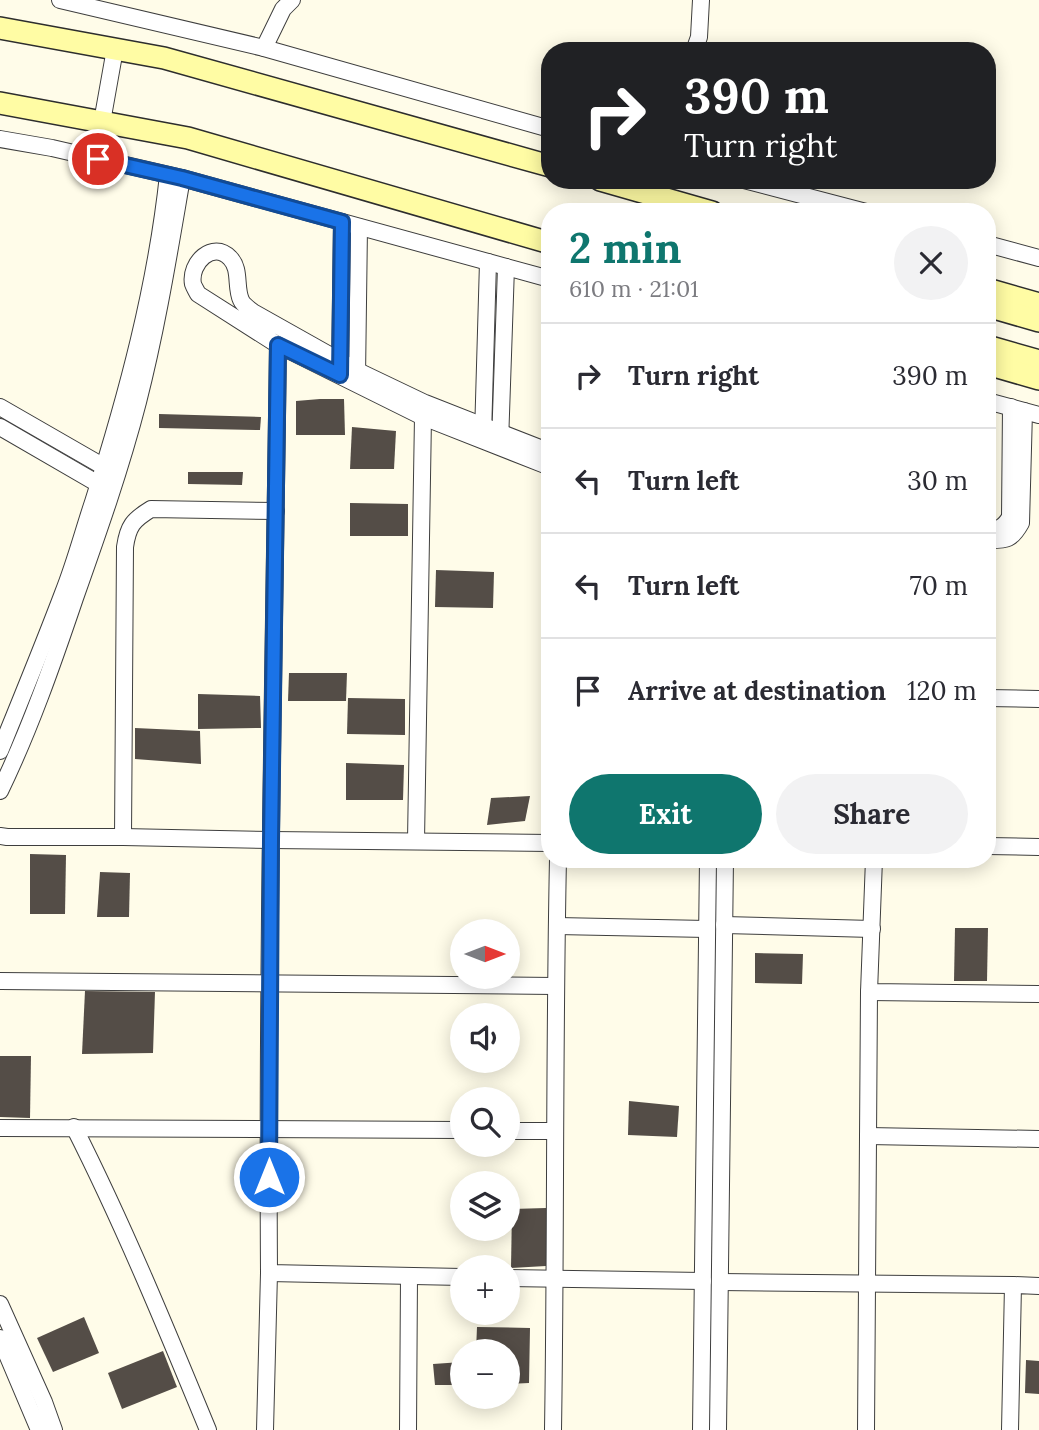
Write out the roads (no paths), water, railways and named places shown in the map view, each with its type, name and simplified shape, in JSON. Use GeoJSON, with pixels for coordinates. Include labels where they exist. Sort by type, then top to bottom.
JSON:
{"type":"FeatureCollection","features":[{"type":"Feature","properties":{"kind":"main road"},"geometry":{"type":"LineString","coordinates":[[0,28],[164,58],[541,163]]}},
{"type":"Feature","properties":{"kind":"main road"},"geometry":{"type":"LineString","coordinates":[[0,103],[188,138],[541,240]]}},
{"type":"Feature","properties":{"kind":"main road"},"geometry":{"type":"LineString","coordinates":[[632,189],[680,203]]}},
{"type":"Feature","properties":{"kind":"main road"},"geometry":{"type":"LineString","coordinates":[[996,292],[1039,304]]}},
{"type":"Feature","properties":{"kind":"main road"},"geometry":{"type":"LineString","coordinates":[[996,309],[1039,321]]}},
{"type":"Feature","properties":{"kind":"main road"},"geometry":{"type":"LineString","coordinates":[[996,349],[1039,361]]}},
{"type":"Feature","properties":{"kind":"main road"},"geometry":{"type":"LineString","coordinates":[[996,367],[1039,379]]}},
{"type":"Feature","properties":{"kind":"street"},"geometry":{"type":"LineString","coordinates":[[60,0],[264,48],[541,126]]}},
{"type":"Feature","properties":{"kind":"street"},"geometry":{"type":"LineString","coordinates":[[264,48],[283,9],[292,0]]}},
{"type":"Feature","properties":{"kind":"street"},"geometry":{"type":"LineString","coordinates":[[697,42],[701,0]]}},
{"type":"Feature","properties":{"kind":"street"},"geometry":{"type":"LineString","coordinates":[[102,122],[115,49]]}},
{"type":"Feature","properties":{"kind":"street"},"geometry":{"type":"LineString","coordinates":[[0,139],[52,148],[175,177],[541,277]]}},
{"type":"Feature","properties":{"kind":"street"},"geometry":{"type":"LineString","coordinates":[[1,788],[6,764],[63,633],[110,471],[138,405],[156,329],[175,177]]}},
{"type":"Feature","properties":{"kind":"street"},"geometry":{"type":"LineString","coordinates":[[778,189],[832,203]]}},
{"type":"Feature","properties":{"kind":"street"},"geometry":{"type":"LineString","coordinates":[[340,368],[342,222]]}},
{"type":"Feature","properties":{"kind":"street"},"geometry":{"type":"LineString","coordinates":[[357,377],[359,227]]}},
{"type":"Feature","properties":{"kind":"street"},"geometry":{"type":"LineString","coordinates":[[996,246],[1039,258]]}},
{"type":"Feature","properties":{"kind":"street"},"geometry":{"type":"LineString","coordinates":[[340,368],[278,345],[198,294],[193,283],[198,260],[206,254],[225,254],[233,260],[240,298],[253,312],[423,417],[541,450]]}},
{"type":"Feature","properties":{"kind":"street"},"geometry":{"type":"LineString","coordinates":[[483,434],[488,262]]}},
{"type":"Feature","properties":{"kind":"street"},"geometry":{"type":"LineString","coordinates":[[500,440],[506,267]]}},
{"type":"Feature","properties":{"kind":"street"},"geometry":{"type":"LineString","coordinates":[[265,1430],[269,1273],[268,1129],[278,345]]}},
{"type":"Feature","properties":{"kind":"street"},"geometry":{"type":"LineString","coordinates":[[357,377],[425,403],[483,434]]}},
{"type":"Feature","properties":{"kind":"street"},"geometry":{"type":"LineString","coordinates":[[996,403],[1025,411]]}},
{"type":"Feature","properties":{"kind":"street"},"geometry":{"type":"LineString","coordinates":[[0,407],[110,471]]}},
{"type":"Feature","properties":{"kind":"street"},"geometry":{"type":"LineString","coordinates":[[996,530],[1004,526],[1010,517],[1025,411]]}},
{"type":"Feature","properties":{"kind":"street"},"geometry":{"type":"LineString","coordinates":[[996,540],[1003,540],[1015,534],[1021,523],[1025,411]]}},
{"type":"Feature","properties":{"kind":"street"},"geometry":{"type":"LineString","coordinates":[[415,841],[423,417]]}},
{"type":"Feature","properties":{"kind":"street"},"geometry":{"type":"LineString","coordinates":[[0,427],[105,488]]}},
{"type":"Feature","properties":{"kind":"street"},"geometry":{"type":"LineString","coordinates":[[500,440],[541,462]]}},
{"type":"Feature","properties":{"kind":"street"},"geometry":{"type":"LineString","coordinates":[[0,751],[105,488]]}},
{"type":"Feature","properties":{"kind":"street"},"geometry":{"type":"LineString","coordinates":[[123,837],[125,547],[128,531],[137,517],[151,509],[276,511]]}},
{"type":"Feature","properties":{"kind":"street"},"geometry":{"type":"LineString","coordinates":[[996,698],[1039,699]]}},
{"type":"Feature","properties":{"kind":"street"},"geometry":{"type":"LineString","coordinates":[[0,836],[541,842]]}},
{"type":"Feature","properties":{"kind":"street"},"geometry":{"type":"LineString","coordinates":[[996,846],[1039,847]]}},
{"type":"Feature","properties":{"kind":"street"},"geometry":{"type":"LineString","coordinates":[[553,1430],[558,868]]}},
{"type":"Feature","properties":{"kind":"street"},"geometry":{"type":"LineString","coordinates":[[701,1430],[708,868]]}},
{"type":"Feature","properties":{"kind":"street"},"geometry":{"type":"LineString","coordinates":[[718,1430],[725,868]]}},
{"type":"Feature","properties":{"kind":"street"},"geometry":{"type":"LineString","coordinates":[[866,1430],[869,992],[874,868]]}},
{"type":"Feature","properties":{"kind":"street"},"geometry":{"type":"LineString","coordinates":[[724,925],[872,929]]}},
{"type":"Feature","properties":{"kind":"street"},"geometry":{"type":"LineString","coordinates":[[557,926],[707,929]]}},
{"type":"Feature","properties":{"kind":"street"},"geometry":{"type":"LineString","coordinates":[[0,981],[555,986]]}},
{"type":"Feature","properties":{"kind":"street"},"geometry":{"type":"LineString","coordinates":[[869,992],[1039,994]]}},
{"type":"Feature","properties":{"kind":"street"},"geometry":{"type":"LineString","coordinates":[[74,1127],[143,1272],[208,1430]]}},
{"type":"Feature","properties":{"kind":"street"},"geometry":{"type":"LineString","coordinates":[[0,1128],[450,1130]]}},
{"type":"Feature","properties":{"kind":"street"},"geometry":{"type":"LineString","coordinates":[[520,1130],[555,1131]]}},
{"type":"Feature","properties":{"kind":"street"},"geometry":{"type":"LineString","coordinates":[[869,1136],[1039,1139]]}},
{"type":"Feature","properties":{"kind":"street"},"geometry":{"type":"LineString","coordinates":[[269,1273],[450,1277]]}},
{"type":"Feature","properties":{"kind":"street"},"geometry":{"type":"LineString","coordinates":[[408,1430],[410,1276]]}},
{"type":"Feature","properties":{"kind":"street"},"geometry":{"type":"LineString","coordinates":[[520,1278],[703,1281]]}},
{"type":"Feature","properties":{"kind":"street"},"geometry":{"type":"LineString","coordinates":[[720,1282],[1039,1286]]}},
{"type":"Feature","properties":{"kind":"street"},"geometry":{"type":"LineString","coordinates":[[1010,1430],[1013,1285]]}},
{"type":"Feature","properties":{"kind":"street"},"geometry":{"type":"LineString","coordinates":[[0,1304],[54,1430]]}},
{"type":"Feature","properties":{"kind":"street"},"geometry":{"type":"LineString","coordinates":[[0,1338],[39,1430]]}}]}
